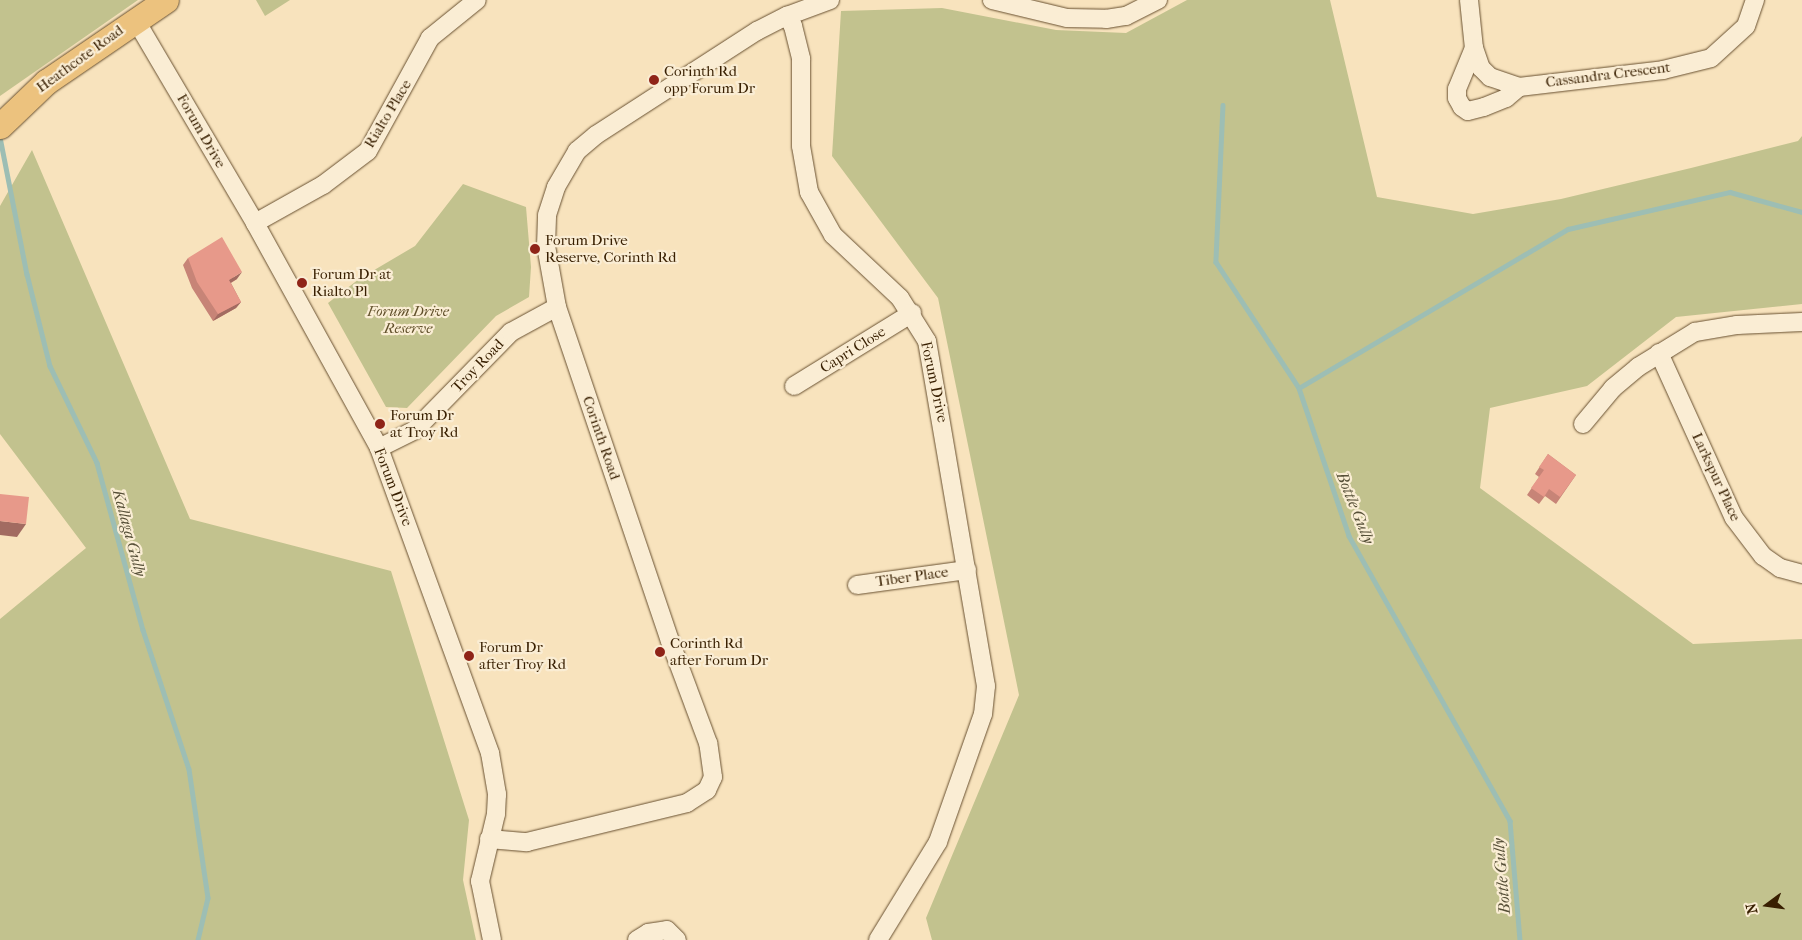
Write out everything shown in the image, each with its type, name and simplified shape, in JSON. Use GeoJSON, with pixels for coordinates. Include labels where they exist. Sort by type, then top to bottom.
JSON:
{"type":"FeatureCollection","features":[{"type":"Feature","properties":{"kind":"highway","name":"Heathcote Road"},"geometry":{"type":"LineString","coordinates":[[0,126],[46,82],[166,0]]}},
{"type":"Feature","properties":{"kind":"street","name":"Rialto Place"},"geometry":{"type":"LineString","coordinates":[[255,223],[331,180],[368,150],[430,38],[477,0]]}},
{"type":"Feature","properties":{"kind":"street","name":"Corinth Road"},"geometry":{"type":"LineString","coordinates":[[489,839],[527,842],[687,803],[707,790],[712,777],[708,743],[670,641],[557,307],[546,246],[547,215],[556,187],[577,151],[596,134],[702,65],[787,16],[830,0]]}},
{"type":"Feature","properties":{"kind":"street"},"geometry":{"type":"LineString","coordinates":[[992,0],[1067,18],[1106,19],[1126,16],[1158,0]]}},
{"type":"Feature","properties":{"kind":"street","name":"Cassandra Crescent"},"geometry":{"type":"LineString","coordinates":[[1469,0],[1474,48],[1481,68],[1490,77],[1519,87],[1663,70],[1711,58],[1746,26],[1755,0]]}},
{"type":"Feature","properties":{"kind":"street","name":"Forum Drive"},"geometry":{"type":"LineString","coordinates":[[787,16],[794,26],[800,52],[801,146],[809,192],[833,236],[900,298],[912,313],[928,341],[986,686],[977,732],[938,842],[887,935]]}},
{"type":"Feature","properties":{"kind":"street","name":"Forum Drive"},"geometry":{"type":"LineString","coordinates":[[136,19],[255,223],[379,448],[490,752],[497,794],[496,814],[480,881],[492,940]]}},
{"type":"Feature","properties":{"kind":"street","name":"Cassandra Crescent"},"geometry":{"type":"LineString","coordinates":[[1474,48],[1457,89],[1457,98],[1462,107],[1468,110],[1484,107],[1506,98],[1519,87]]}},
{"type":"Feature","properties":{"kind":"street","name":"Troy Road"},"geometry":{"type":"LineString","coordinates":[[379,448],[415,430],[511,332],[557,307]]}},
{"type":"Feature","properties":{"kind":"street","name":"Capri Close"},"geometry":{"type":"LineString","coordinates":[[794,386],[912,313]]}},
{"type":"Feature","properties":{"kind":"street"},"geometry":{"type":"LineString","coordinates":[[1583,424],[1613,388],[1659,353],[1695,332],[1737,325],[1802,322]]}},
{"type":"Feature","properties":{"kind":"street","name":"Larkspur Place"},"geometry":{"type":"LineString","coordinates":[[1659,353],[1741,530],[1763,556],[1780,568],[1802,574]]}},
{"type":"Feature","properties":{"kind":"street","name":"Tiber Place"},"geometry":{"type":"LineString","coordinates":[[857,585],[967,570]]}},
{"type":"Feature","properties":{"kind":"street"},"geometry":{"type":"LineString","coordinates":[[637,940],[648,933],[667,930],[677,940]]}},
{"type":"Feature","properties":{"kind":"green space"},"geometry":{"type":"Polygon","coordinates":[[[0,0],[138,0],[0,96],[0,0]]]}},
{"type":"Feature","properties":{"kind":"green space"},"geometry":{"type":"Polygon","coordinates":[[[256,0],[290,0],[265,16],[256,0]]]}},
{"type":"Feature","properties":{"kind":"green space"},"geometry":{"type":"Polygon","coordinates":[[[1187,0],[1330,0],[1377,197],[1473,214],[1561,199],[1798,141],[1802,136],[1802,304],[1676,317],[1587,386],[1490,408],[1480,488],[1693,644],[1802,639],[1802,940],[932,940],[926,918],[1019,695],[938,298],[832,156],[841,11],[942,8],[1056,30],[1126,33],[1187,0]]]}},
{"type":"Feature","properties":{"kind":"green space"},"geometry":{"type":"Polygon","coordinates":[[[32,150],[190,519],[391,571],[469,820],[463,880],[476,940],[0,940],[0,619],[86,548],[0,434],[0,206],[32,150]]]}},
{"type":"Feature","properties":{"kind":"green space","name":"Forum Drive Reserve"},"geometry":{"type":"Polygon","coordinates":[[[463,184],[526,207],[531,267],[529,297],[496,316],[407,408],[386,407],[328,303],[359,279],[415,246],[463,184]]]}},
{"type":"Feature","properties":{"kind":"building"},"geometry":{"type":"Polygon","coordinates":[[[222,237],[242,272],[229,280],[241,302],[218,314],[197,282],[188,258],[222,237]]]}},
{"type":"Feature","properties":{"kind":"building"},"geometry":{"type":"Polygon","coordinates":[[[1548,454],[1576,475],[1560,497],[1549,489],[1544,497],[1531,488],[1544,470],[1539,467],[1548,454]]]}},
{"type":"Feature","properties":{"kind":"building"},"geometry":{"type":"Polygon","coordinates":[[[0,494],[29,497],[26,524],[0,521],[0,494]]]}},
{"type":"Feature","properties":{"kind":"waterway","name":"Bottle Gully"},"geometry":{"type":"LineString","coordinates":[[1223,105],[1216,262],[1299,388],[1349,536],[1510,821],[1520,940]]}},
{"type":"Feature","properties":{"kind":"waterway","name":"Kallaga Gully"},"geometry":{"type":"LineString","coordinates":[[0,137],[27,274],[50,366],[97,463],[143,630],[189,769],[208,898],[198,940]]}},
{"type":"Feature","properties":{"kind":"waterway"},"geometry":{"type":"LineString","coordinates":[[1299,388],[1568,229],[1730,192],[1802,212]]}},
{"type":"Feature","properties":{"kind":"place","name":"Corinth Rd opp Forum Dr"},"geometry":{"type":"Point","coordinates":[654,80]}},
{"type":"Feature","properties":{"kind":"place","name":"Forum Drive Reserve, Corinth Rd"},"geometry":{"type":"Point","coordinates":[535,249]}},
{"type":"Feature","properties":{"kind":"place","name":"Forum Dr at Rialto Pl"},"geometry":{"type":"Point","coordinates":[302,283]}},
{"type":"Feature","properties":{"kind":"place","name":"Forum Dr at Troy Rd"},"geometry":{"type":"Point","coordinates":[380,424]}},
{"type":"Feature","properties":{"kind":"place","name":"Corinth Rd after Forum Dr"},"geometry":{"type":"Point","coordinates":[660,652]}},
{"type":"Feature","properties":{"kind":"place","name":"Forum Dr after Troy Rd"},"geometry":{"type":"Point","coordinates":[469,656]}}]}
